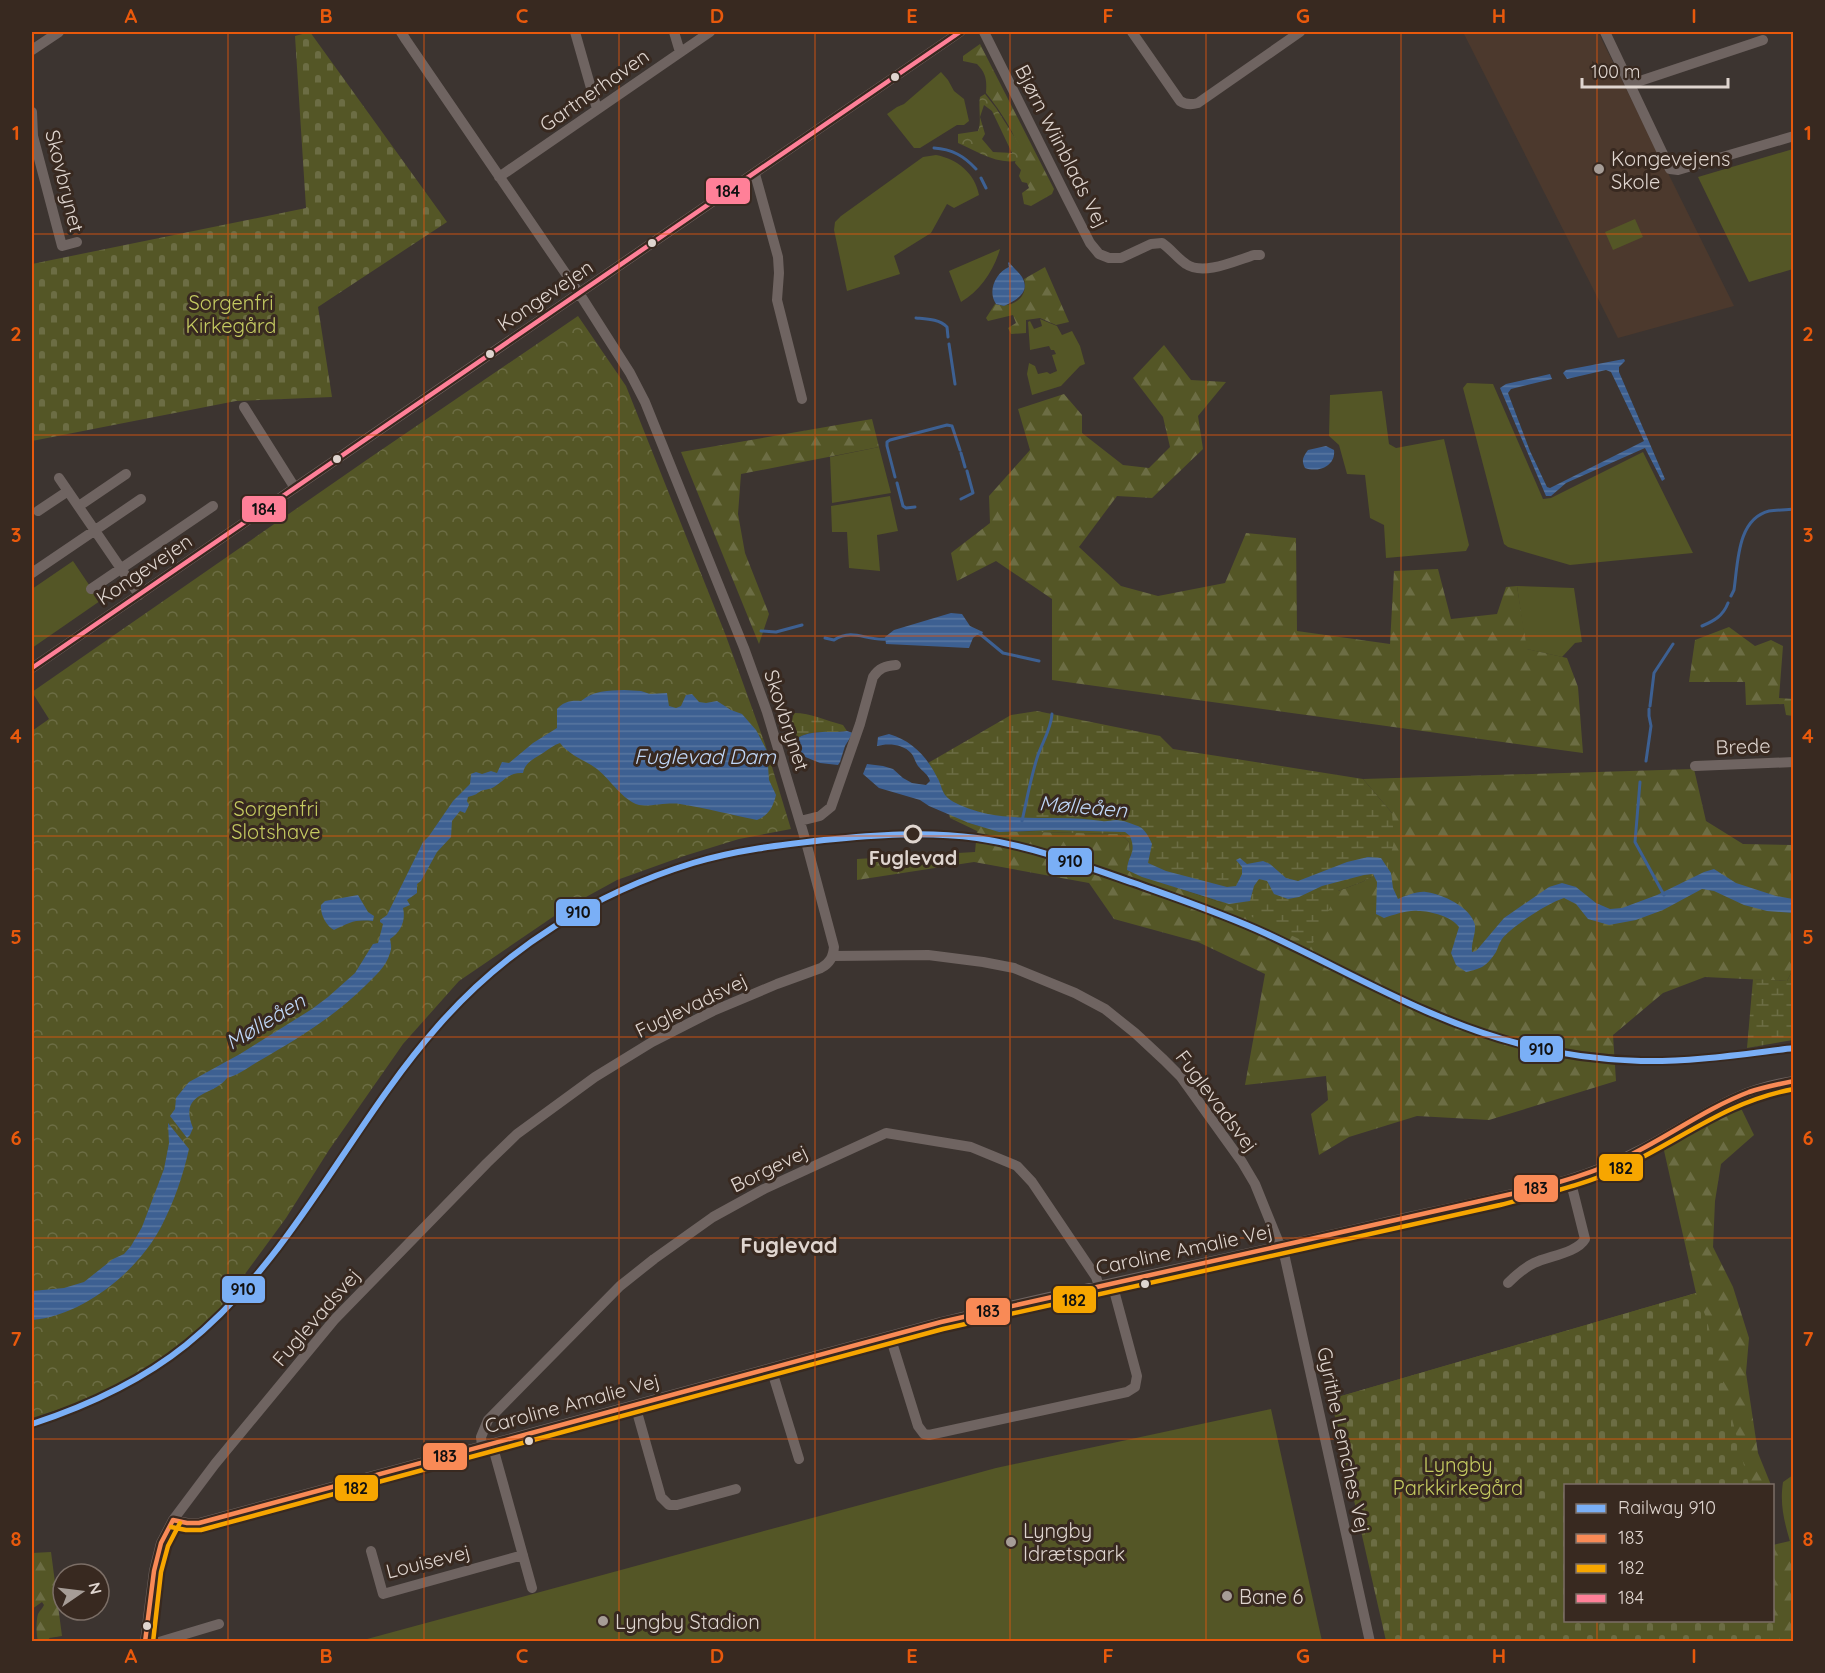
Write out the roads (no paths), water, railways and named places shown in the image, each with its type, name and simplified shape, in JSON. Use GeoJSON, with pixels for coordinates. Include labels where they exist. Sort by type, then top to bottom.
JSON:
{"type":"FeatureCollection","features":[{"type":"Feature","properties":{"kind":"street"},"geometry":{"type":"LineString","coordinates":[[32,50],[59,32]]}},
{"type":"Feature","properties":{"kind":"street"},"geometry":{"type":"LineString","coordinates":[[574,32],[597,110]]}},
{"type":"Feature","properties":{"kind":"street"},"geometry":{"type":"LineString","coordinates":[[674,32],[680,52]]}},
{"type":"Feature","properties":{"kind":"street","name":"Gartnerhaven"},"geometry":{"type":"LineString","coordinates":[[499,177],[710,32]]}},
{"type":"Feature","properties":{"kind":"street","name":"Kongevejen"},"geometry":{"type":"LineString","coordinates":[[32,668],[960,32]]}},
{"type":"Feature","properties":{"kind":"street","name":"Bjørn Wiinblads Vej"},"geometry":{"type":"LineString","coordinates":[[984,32],[1090,243],[1099,254],[1109,258],[1121,258],[1151,244],[1162,243],[1195,269],[1207,269],[1260,255]]}},
{"type":"Feature","properties":{"kind":"street"},"geometry":{"type":"LineString","coordinates":[[1132,32],[1180,101],[1192,104],[1198,103],[1300,32]]}},
{"type":"Feature","properties":{"kind":"street"},"geometry":{"type":"LineString","coordinates":[[1605,32],[1670,169],[1678,170],[1794,136]]}},
{"type":"Feature","properties":{"kind":"street","name":"Skovbrynet"},"geometry":{"type":"LineString","coordinates":[[402,34],[579,293],[630,373],[645,402],[767,712],[800,821],[834,947],[833,956]]}},
{"type":"Feature","properties":{"kind":"street"},"geometry":{"type":"LineString","coordinates":[[1631,84],[1763,40]]}},
{"type":"Feature","properties":{"kind":"street","name":"Skovbrynet"},"geometry":{"type":"LineString","coordinates":[[32,112],[36,147],[62,246],[77,242]]}},
{"type":"Feature","properties":{"kind":"street"},"geometry":{"type":"LineString","coordinates":[[755,174],[778,257],[777,300],[802,399]]}},
{"type":"Feature","properties":{"kind":"street"},"geometry":{"type":"LineString","coordinates":[[244,407],[295,488]]}},
{"type":"Feature","properties":{"kind":"street"},"geometry":{"type":"LineString","coordinates":[[79,507],[126,474]]}},
{"type":"Feature","properties":{"kind":"street"},"geometry":{"type":"LineString","coordinates":[[59,478],[139,595]]}},
{"type":"Feature","properties":{"kind":"street"},"geometry":{"type":"LineString","coordinates":[[38,511],[68,491]]}},
{"type":"Feature","properties":{"kind":"street"},"geometry":{"type":"LineString","coordinates":[[32,573],[141,499]]}},
{"type":"Feature","properties":{"kind":"street"},"geometry":{"type":"LineString","coordinates":[[92,589],[213,506]]}},
{"type":"Feature","properties":{"kind":"street"},"geometry":{"type":"LineString","coordinates":[[800,821],[820,816],[831,807],[860,724],[873,676],[877,670],[896,664]]}},
{"type":"Feature","properties":{"kind":"street","name":"Brede"},"geometry":{"type":"LineString","coordinates":[[1695,766],[1794,762]]}},
{"type":"Feature","properties":{"kind":"street","name":"Fuglevadsvej"},"geometry":{"type":"LineString","coordinates":[[146,1641],[154,1571],[161,1543],[173,1520],[215,1464],[334,1320],[487,1163],[517,1134],[595,1077],[652,1042],[723,1007],[821,968],[828,964],[833,956],[928,955],[1014,968],[1075,993],[1105,1009],[1135,1032],[1181,1077],[1242,1162],[1255,1184],[1280,1246]]}},
{"type":"Feature","properties":{"kind":"street","name":"Caroline Amalie Vej"},"geometry":{"type":"LineString","coordinates":[[173,1520],[199,1523],[1020,1303],[1570,1179],[1639,1151],[1706,1111],[1733,1098],[1763,1086],[1794,1081]]}},
{"type":"Feature","properties":{"kind":"street","name":"Borgevej"},"geometry":{"type":"LineString","coordinates":[[487,1445],[481,1437],[488,1420],[620,1286],[654,1259],[713,1217],[744,1200],[886,1133],[971,1147],[1017,1166],[1042,1196],[1096,1277],[1099,1286]]}},
{"type":"Feature","properties":{"kind":"street"},"geometry":{"type":"LineString","coordinates":[[1508,1283],[1518,1273],[1534,1263],[1572,1249],[1585,1239],[1570,1179]]}},
{"type":"Feature","properties":{"kind":"street","name":"Gyrithe Lemches Vej"},"geometry":{"type":"LineString","coordinates":[[1280,1246],[1285,1258],[1370,1641]]}},
{"type":"Feature","properties":{"kind":"street"},"geometry":{"type":"LineString","coordinates":[[890,1336],[918,1426],[924,1434],[929,1435],[1127,1392],[1135,1387],[1137,1376],[1112,1283]]}},
{"type":"Feature","properties":{"kind":"street"},"geometry":{"type":"LineString","coordinates":[[771,1368],[799,1460]]}},
{"type":"Feature","properties":{"kind":"street"},"geometry":{"type":"LineString","coordinates":[[635,1405],[661,1497],[669,1504],[677,1505],[736,1489]]}},
{"type":"Feature","properties":{"kind":"street"},"geometry":{"type":"LineString","coordinates":[[487,1445],[532,1588]]}},
{"type":"Feature","properties":{"kind":"street","name":"Louisevej"},"geometry":{"type":"LineString","coordinates":[[371,1551],[383,1594],[523,1555]]}},
{"type":"Feature","properties":{"kind":"street"},"geometry":{"type":"LineString","coordinates":[[159,1641],[219,1624]]}},
{"type":"Feature","properties":{"kind":"water"},"geometry":{"type":"Polygon","coordinates":[[[1009,262],[1022,277],[1025,287],[1021,295],[1004,306],[996,304],[992,293],[994,282],[1004,269],[1009,267],[1009,262]]]}},
{"type":"Feature","properties":{"kind":"water"},"geometry":{"type":"Polygon","coordinates":[[[1624,359],[1619,372],[1665,479],[1662,481],[1645,448],[1566,483],[1551,496],[1546,496],[1500,388],[1506,384],[1550,374],[1552,379],[1511,389],[1508,393],[1530,451],[1547,487],[1550,488],[1644,441],[1611,372],[1606,370],[1567,379],[1563,373],[1566,370],[1624,359]]]}},
{"type":"Feature","properties":{"kind":"water"},"geometry":{"type":"Polygon","coordinates":[[[1326,446],[1334,450],[1334,456],[1329,464],[1315,470],[1305,468],[1303,459],[1308,450],[1326,446]]]}},
{"type":"Feature","properties":{"kind":"water"},"geometry":{"type":"Polygon","coordinates":[[[951,613],[962,614],[970,626],[983,632],[981,636],[977,635],[973,638],[969,648],[886,644],[885,637],[894,630],[951,613]]]}},
{"type":"Feature","properties":{"kind":"water","name":"Fuglevad Dam"},"geometry":{"type":"Polygon","coordinates":[[[624,690],[650,694],[667,693],[669,706],[676,708],[681,706],[686,695],[692,694],[699,702],[717,701],[742,714],[756,730],[767,751],[769,780],[776,795],[772,807],[757,820],[680,804],[639,805],[627,799],[597,769],[573,755],[560,743],[554,746],[530,761],[523,773],[510,775],[494,787],[468,797],[469,805],[465,813],[460,811],[452,821],[451,837],[437,852],[421,881],[417,884],[417,893],[407,900],[410,905],[403,908],[402,925],[390,939],[391,951],[380,971],[341,1008],[315,1027],[243,1071],[227,1078],[193,1101],[190,1116],[193,1128],[187,1138],[170,1116],[175,1109],[176,1098],[189,1082],[240,1054],[312,1009],[355,973],[373,944],[378,943],[383,924],[380,920],[387,915],[423,842],[453,801],[470,784],[471,774],[491,771],[497,773],[502,762],[509,763],[533,743],[557,728],[557,709],[565,703],[581,701],[601,692],[624,690]]]}},
{"type":"Feature","properties":{"kind":"water"},"geometry":{"type":"Polygon","coordinates":[[[847,731],[853,733],[838,765],[820,763],[798,754],[794,747],[794,741],[806,734],[847,731]]]}},
{"type":"Feature","properties":{"kind":"water"},"geometry":{"type":"Polygon","coordinates":[[[889,734],[905,741],[924,757],[945,794],[959,805],[1002,816],[1127,822],[1140,827],[1150,839],[1152,844],[1148,863],[1166,871],[1227,887],[1236,886],[1242,874],[1242,867],[1236,860],[1240,858],[1247,864],[1263,861],[1286,878],[1298,881],[1347,862],[1368,857],[1381,858],[1391,873],[1393,888],[1398,899],[1419,892],[1433,893],[1455,902],[1468,913],[1475,925],[1472,952],[1476,951],[1504,918],[1549,887],[1562,883],[1576,887],[1596,903],[1610,909],[1622,908],[1714,869],[1736,883],[1793,899],[1793,913],[1767,911],[1744,905],[1714,891],[1702,889],[1663,910],[1636,920],[1609,925],[1588,919],[1576,904],[1564,898],[1531,915],[1502,939],[1487,964],[1466,972],[1456,965],[1451,953],[1459,927],[1456,923],[1441,915],[1423,911],[1405,912],[1384,918],[1376,914],[1377,882],[1373,874],[1322,886],[1299,897],[1288,899],[1274,894],[1267,881],[1259,879],[1254,886],[1250,901],[1229,904],[1142,877],[1127,870],[1133,847],[1130,836],[1125,832],[1054,830],[999,832],[969,823],[920,800],[879,788],[863,774],[867,764],[893,769],[912,783],[926,785],[930,781],[908,750],[895,745],[877,746],[878,737],[889,734]]]}},
{"type":"Feature","properties":{"kind":"water"},"geometry":{"type":"Polygon","coordinates":[[[358,895],[368,912],[374,916],[373,921],[362,920],[334,930],[331,928],[326,923],[321,905],[325,901],[358,895]]]}},
{"type":"Feature","properties":{"kind":"water"},"geometry":{"type":"Polygon","coordinates":[[[168,1123],[189,1149],[174,1198],[151,1243],[124,1275],[89,1300],[51,1317],[32,1320],[32,1291],[64,1288],[84,1282],[113,1259],[124,1254],[131,1246],[142,1227],[164,1169],[169,1143],[168,1123]]]}},
{"type":"Feature","properties":{"kind":"waterway"},"geometry":{"type":"LineString","coordinates":[[934,148],[957,154],[976,169]]}},
{"type":"Feature","properties":{"kind":"waterway"},"geometry":{"type":"LineString","coordinates":[[981,178],[986,188]]}},
{"type":"Feature","properties":{"kind":"waterway"},"geometry":{"type":"LineString","coordinates":[[916,318],[944,324],[947,327],[948,337]]}},
{"type":"Feature","properties":{"kind":"waterway"},"geometry":{"type":"LineString","coordinates":[[949,344],[955,384]]}},
{"type":"Feature","properties":{"kind":"waterway"},"geometry":{"type":"LineString","coordinates":[[895,477],[887,446],[890,440],[947,425],[952,426],[960,450]]}},
{"type":"Feature","properties":{"kind":"waterway"},"geometry":{"type":"LineString","coordinates":[[961,453],[965,467]]}},
{"type":"Feature","properties":{"kind":"waterway"},"geometry":{"type":"LineString","coordinates":[[961,499],[973,493],[967,471]]}},
{"type":"Feature","properties":{"kind":"waterway"},"geometry":{"type":"LineString","coordinates":[[897,483],[903,506],[915,507]]}},
{"type":"Feature","properties":{"kind":"waterway"},"geometry":{"type":"LineString","coordinates":[[1731,596],[1734,590],[1741,543],[1751,523],[1758,516],[1769,511],[1794,509]]}},
{"type":"Feature","properties":{"kind":"waterway"},"geometry":{"type":"LineString","coordinates":[[1702,626],[1718,618],[1728,603]]}},
{"type":"Feature","properties":{"kind":"waterway"},"geometry":{"type":"LineString","coordinates":[[761,631],[776,632],[802,625]]}},
{"type":"Feature","properties":{"kind":"waterway"},"geometry":{"type":"LineString","coordinates":[[980,634],[1003,653],[1039,661]]}},
{"type":"Feature","properties":{"kind":"waterway"},"geometry":{"type":"LineString","coordinates":[[825,638],[834,640],[854,635],[887,639]]}},
{"type":"Feature","properties":{"kind":"waterway"},"geometry":{"type":"LineString","coordinates":[[1650,706],[1654,673],[1673,644]]}},
{"type":"Feature","properties":{"kind":"waterway"},"geometry":{"type":"LineString","coordinates":[[1646,761],[1651,726],[1649,709]]}},
{"type":"Feature","properties":{"kind":"waterway"},"geometry":{"type":"LineString","coordinates":[[1022,821],[1031,779],[1052,714]]}},
{"type":"Feature","properties":{"kind":"waterway"},"geometry":{"type":"LineString","coordinates":[[1640,782],[1635,842],[1664,895]]}},
{"type":"Feature","properties":{"kind":"rail line","name":"910"},"geometry":{"type":"LineString","coordinates":[[32,1424],[93,1401],[132,1382],[186,1345],[224,1311],[289,1233],[406,1065],[464,998],[493,972],[554,926],[587,907],[657,875],[725,855],[791,844],[881,835],[939,835],[997,841],[1076,863],[1218,913],[1454,1023],[1520,1044],[1580,1056],[1641,1061],[1698,1059],[1794,1048]]}},
{"type":"Feature","properties":{"kind":"place","name":"Kongevejens Skole"},"geometry":{"type":"Point","coordinates":[1599,169]}},
{"type":"Feature","properties":{"kind":"place","name":"Fuglevad"},"geometry":{"type":"Point","coordinates":[913,834]}},
{"type":"Feature","properties":{"kind":"place","name":"Lyngby Idrætspark"},"geometry":{"type":"Point","coordinates":[1011,1542]}},
{"type":"Feature","properties":{"kind":"place","name":"Bane 6"},"geometry":{"type":"Point","coordinates":[1227,1596]}},
{"type":"Feature","properties":{"kind":"place","name":"Lyngby Stadion"},"geometry":{"type":"Point","coordinates":[603,1621]}},
{"type":"Feature","properties":{"kind":"district","name":"Fuglevad"},"geometry":{"type":"Point","coordinates":[789,1245]}},
{"type":"Feature","properties":{"kind":"park label","name":"Sorgenfri Kirkegård"},"geometry":{"type":"Point","coordinates":[231,314]}},
{"type":"Feature","properties":{"kind":"park label","name":"Sorgenfri Slotshave"},"geometry":{"type":"Point","coordinates":[276,820]}},
{"type":"Feature","properties":{"kind":"park label","name":"Lyngby Parkkirkegård"},"geometry":{"type":"Point","coordinates":[1458,1476]}},
{"type":"Feature","properties":{"kind":"water label","name":"Mølleåen"},"geometry":{"type":"Point","coordinates":[1083,806]}},
{"type":"Feature","properties":{"kind":"water label","name":"Mølleåen"},"geometry":{"type":"Point","coordinates":[265,1021]}}]}
